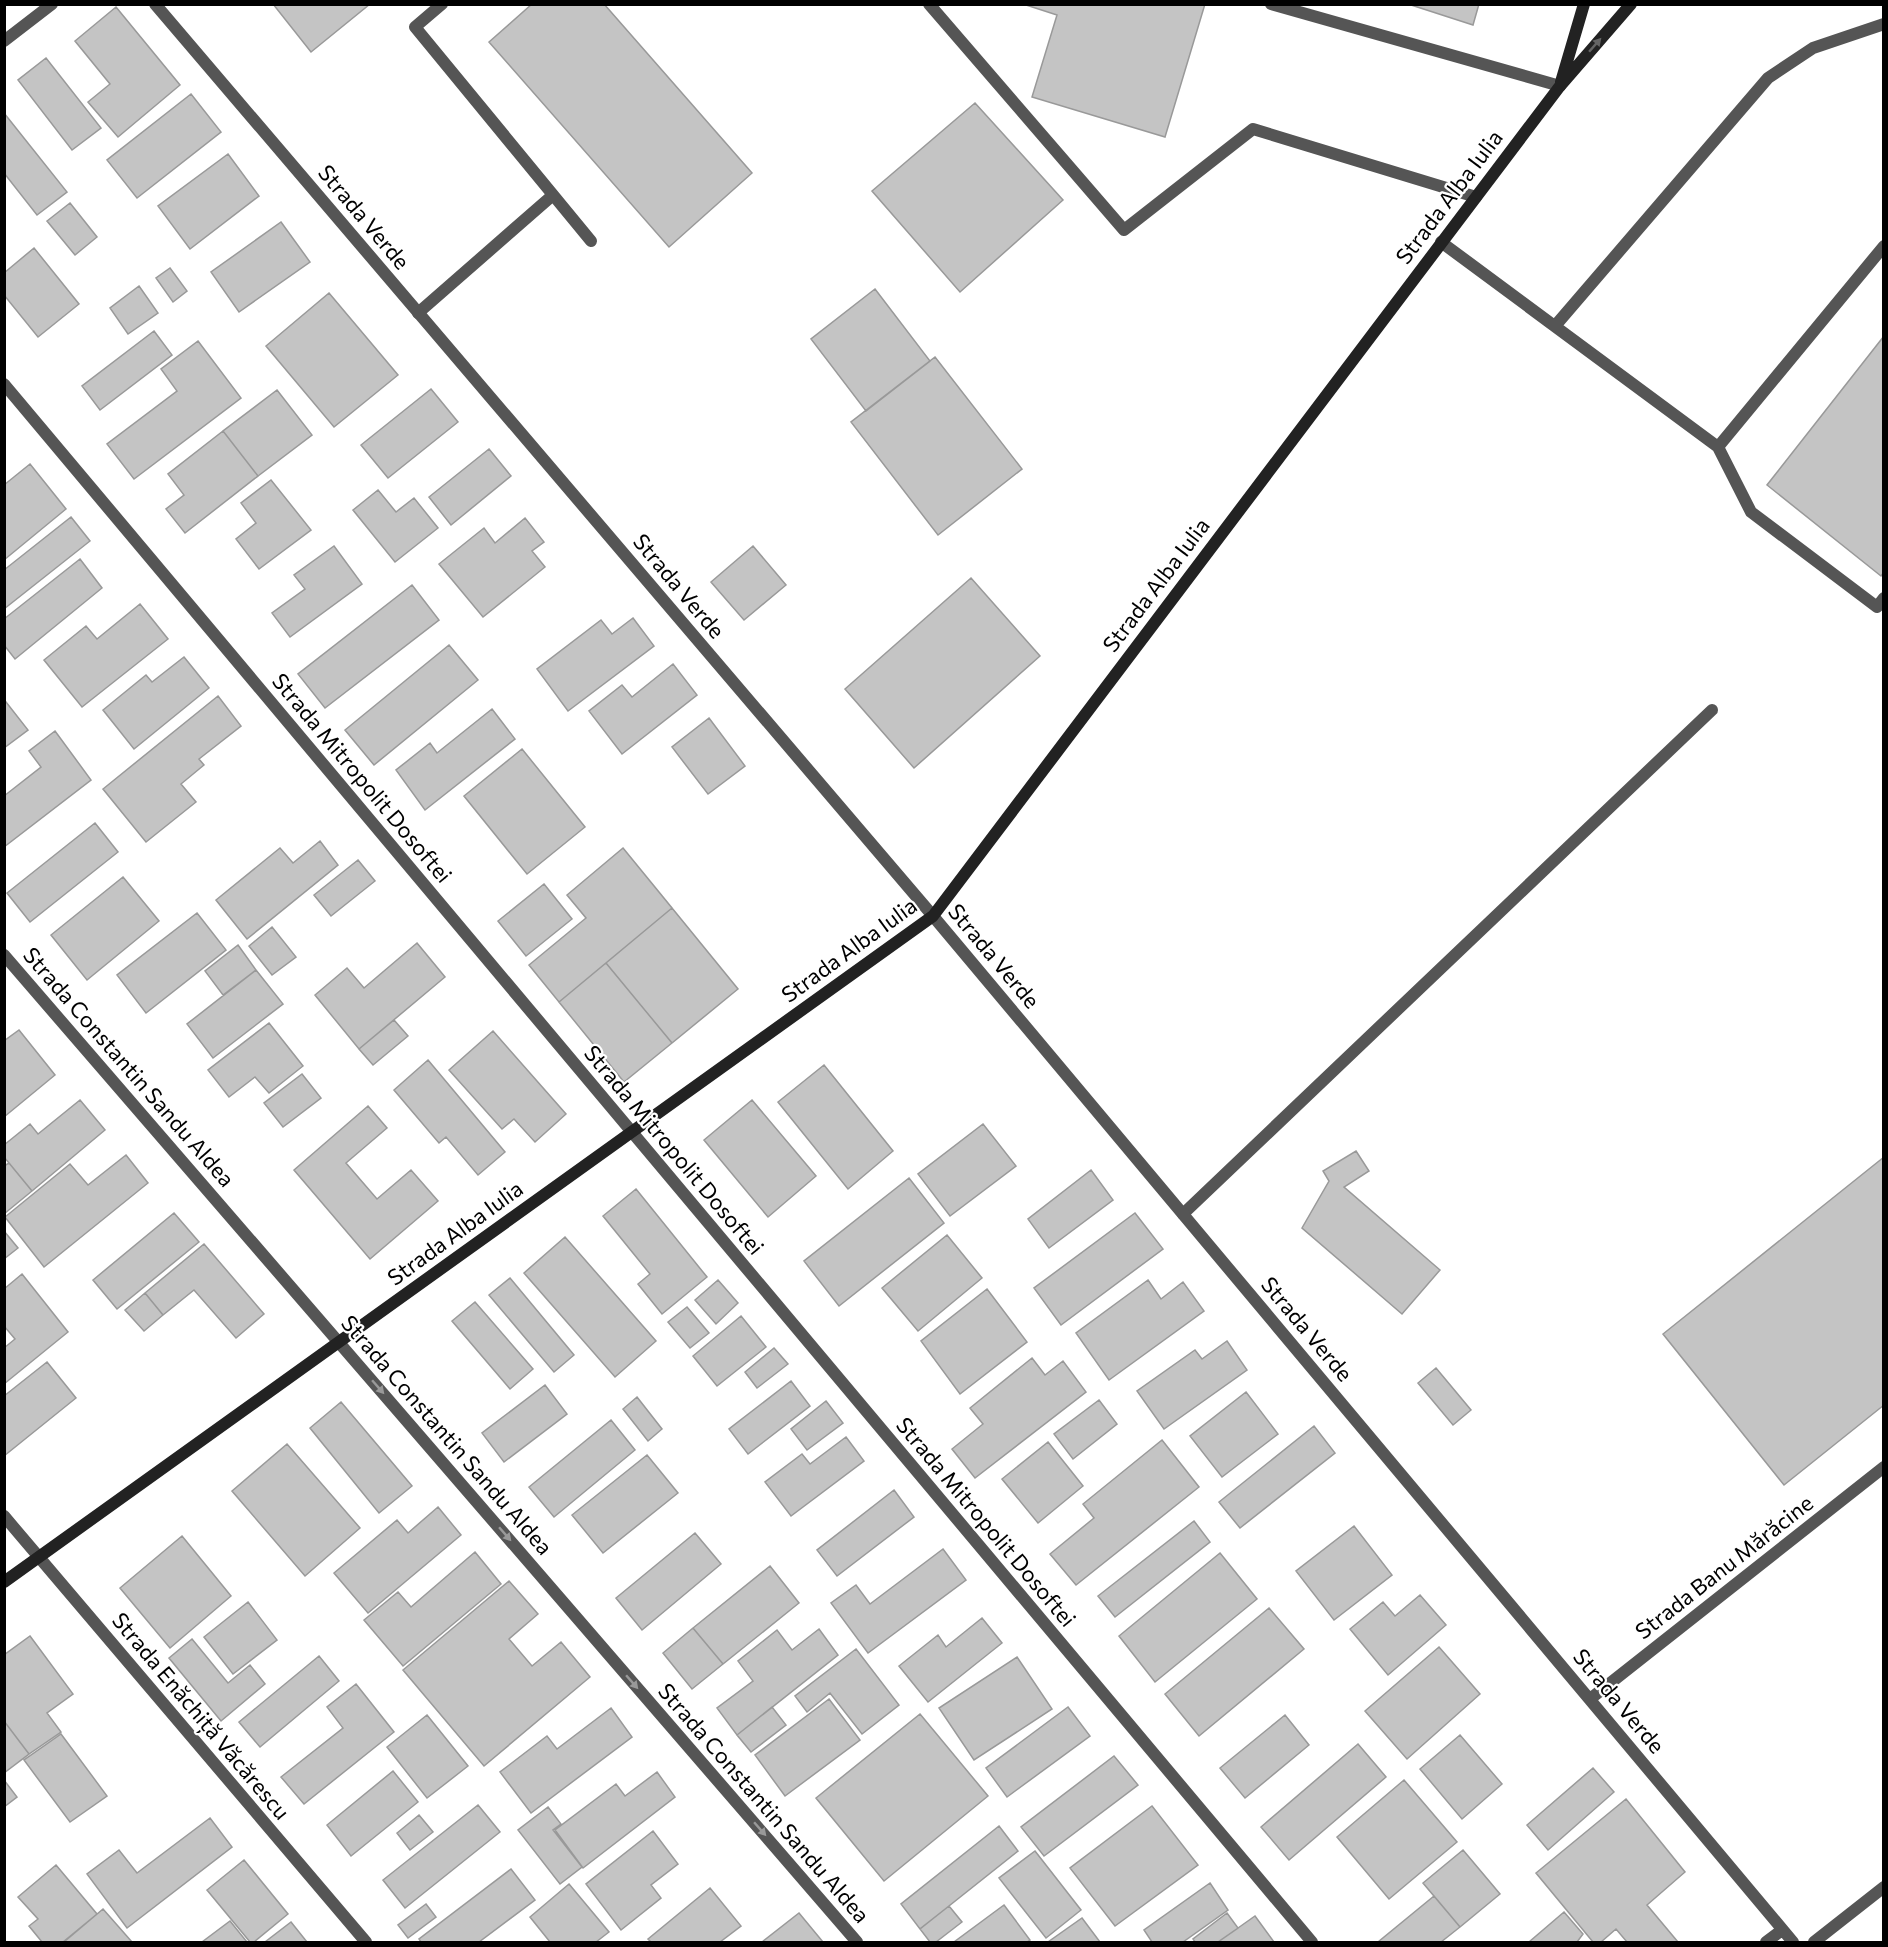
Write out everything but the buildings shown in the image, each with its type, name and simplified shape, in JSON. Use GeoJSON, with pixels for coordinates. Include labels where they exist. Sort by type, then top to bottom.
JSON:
{"type":"FeatureCollection","features":[{"type":"Feature","properties":{"kind":"street"},"geometry":{"type":"LineString","coordinates":[[4,41],[52,4]]}},
{"type":"Feature","properties":{"kind":"street","name":"Strada Verde"},"geometry":{"type":"LineString","coordinates":[[155,4],[933,916],[1793,1942]]}},
{"type":"Feature","properties":{"kind":"street"},"geometry":{"type":"LineString","coordinates":[[442,4],[415,27],[591,242]]}},
{"type":"Feature","properties":{"kind":"street"},"geometry":{"type":"LineString","coordinates":[[928,4],[1124,230],[1253,129],[1476,197]]}},
{"type":"Feature","properties":{"kind":"street"},"geometry":{"type":"LineString","coordinates":[[1271,4],[1560,86]]}},
{"type":"Feature","properties":{"kind":"street","name":"Strada Alba Iulia"},"geometry":{"type":"LineString","coordinates":[[1560,86],[1584,4]]}},
{"type":"Feature","properties":{"kind":"street","name":"Strada Alba Iulia"},"geometry":{"type":"LineString","coordinates":[[4,1582],[933,916],[1560,86],[1631,4]]}},
{"type":"Feature","properties":{"kind":"street"},"geometry":{"type":"LineString","coordinates":[[1554,326],[1767,78],[1813,48],[1884,24]]}},
{"type":"Feature","properties":{"kind":"street"},"geometry":{"type":"LineString","coordinates":[[418,313],[553,195]]}},
{"type":"Feature","properties":{"kind":"street"},"geometry":{"type":"LineString","coordinates":[[1441,242],[1718,447],[1751,512],[1877,607],[1884,598]]}},
{"type":"Feature","properties":{"kind":"street"},"geometry":{"type":"LineString","coordinates":[[1718,447],[1884,246]]}},
{"type":"Feature","properties":{"kind":"street","name":"Strada Mitropolit Dosoftei"},"geometry":{"type":"LineString","coordinates":[[4,384],[1312,1942]]}},
{"type":"Feature","properties":{"kind":"street"},"geometry":{"type":"LineString","coordinates":[[1183,1214],[1712,710]]}},
{"type":"Feature","properties":{"kind":"street","name":"Strada Constantin Sandu Aldea"},"geometry":{"type":"LineString","coordinates":[[4,955],[857,1942]]}},
{"type":"Feature","properties":{"kind":"street","name":"Strada Banu Mărăcine"},"geometry":{"type":"LineString","coordinates":[[1590,1700],[1884,1467]]}},
{"type":"Feature","properties":{"kind":"street","name":"Strada Enăchiță Văcărescu"},"geometry":{"type":"LineString","coordinates":[[4,1516],[366,1942]]}},
{"type":"Feature","properties":{"kind":"street"},"geometry":{"type":"LineString","coordinates":[[1814,1942],[1884,1887]]}},
{"type":"Feature","properties":{"kind":"street"},"geometry":{"type":"LineString","coordinates":[[1766,1942],[1782,1930]]}}]}
